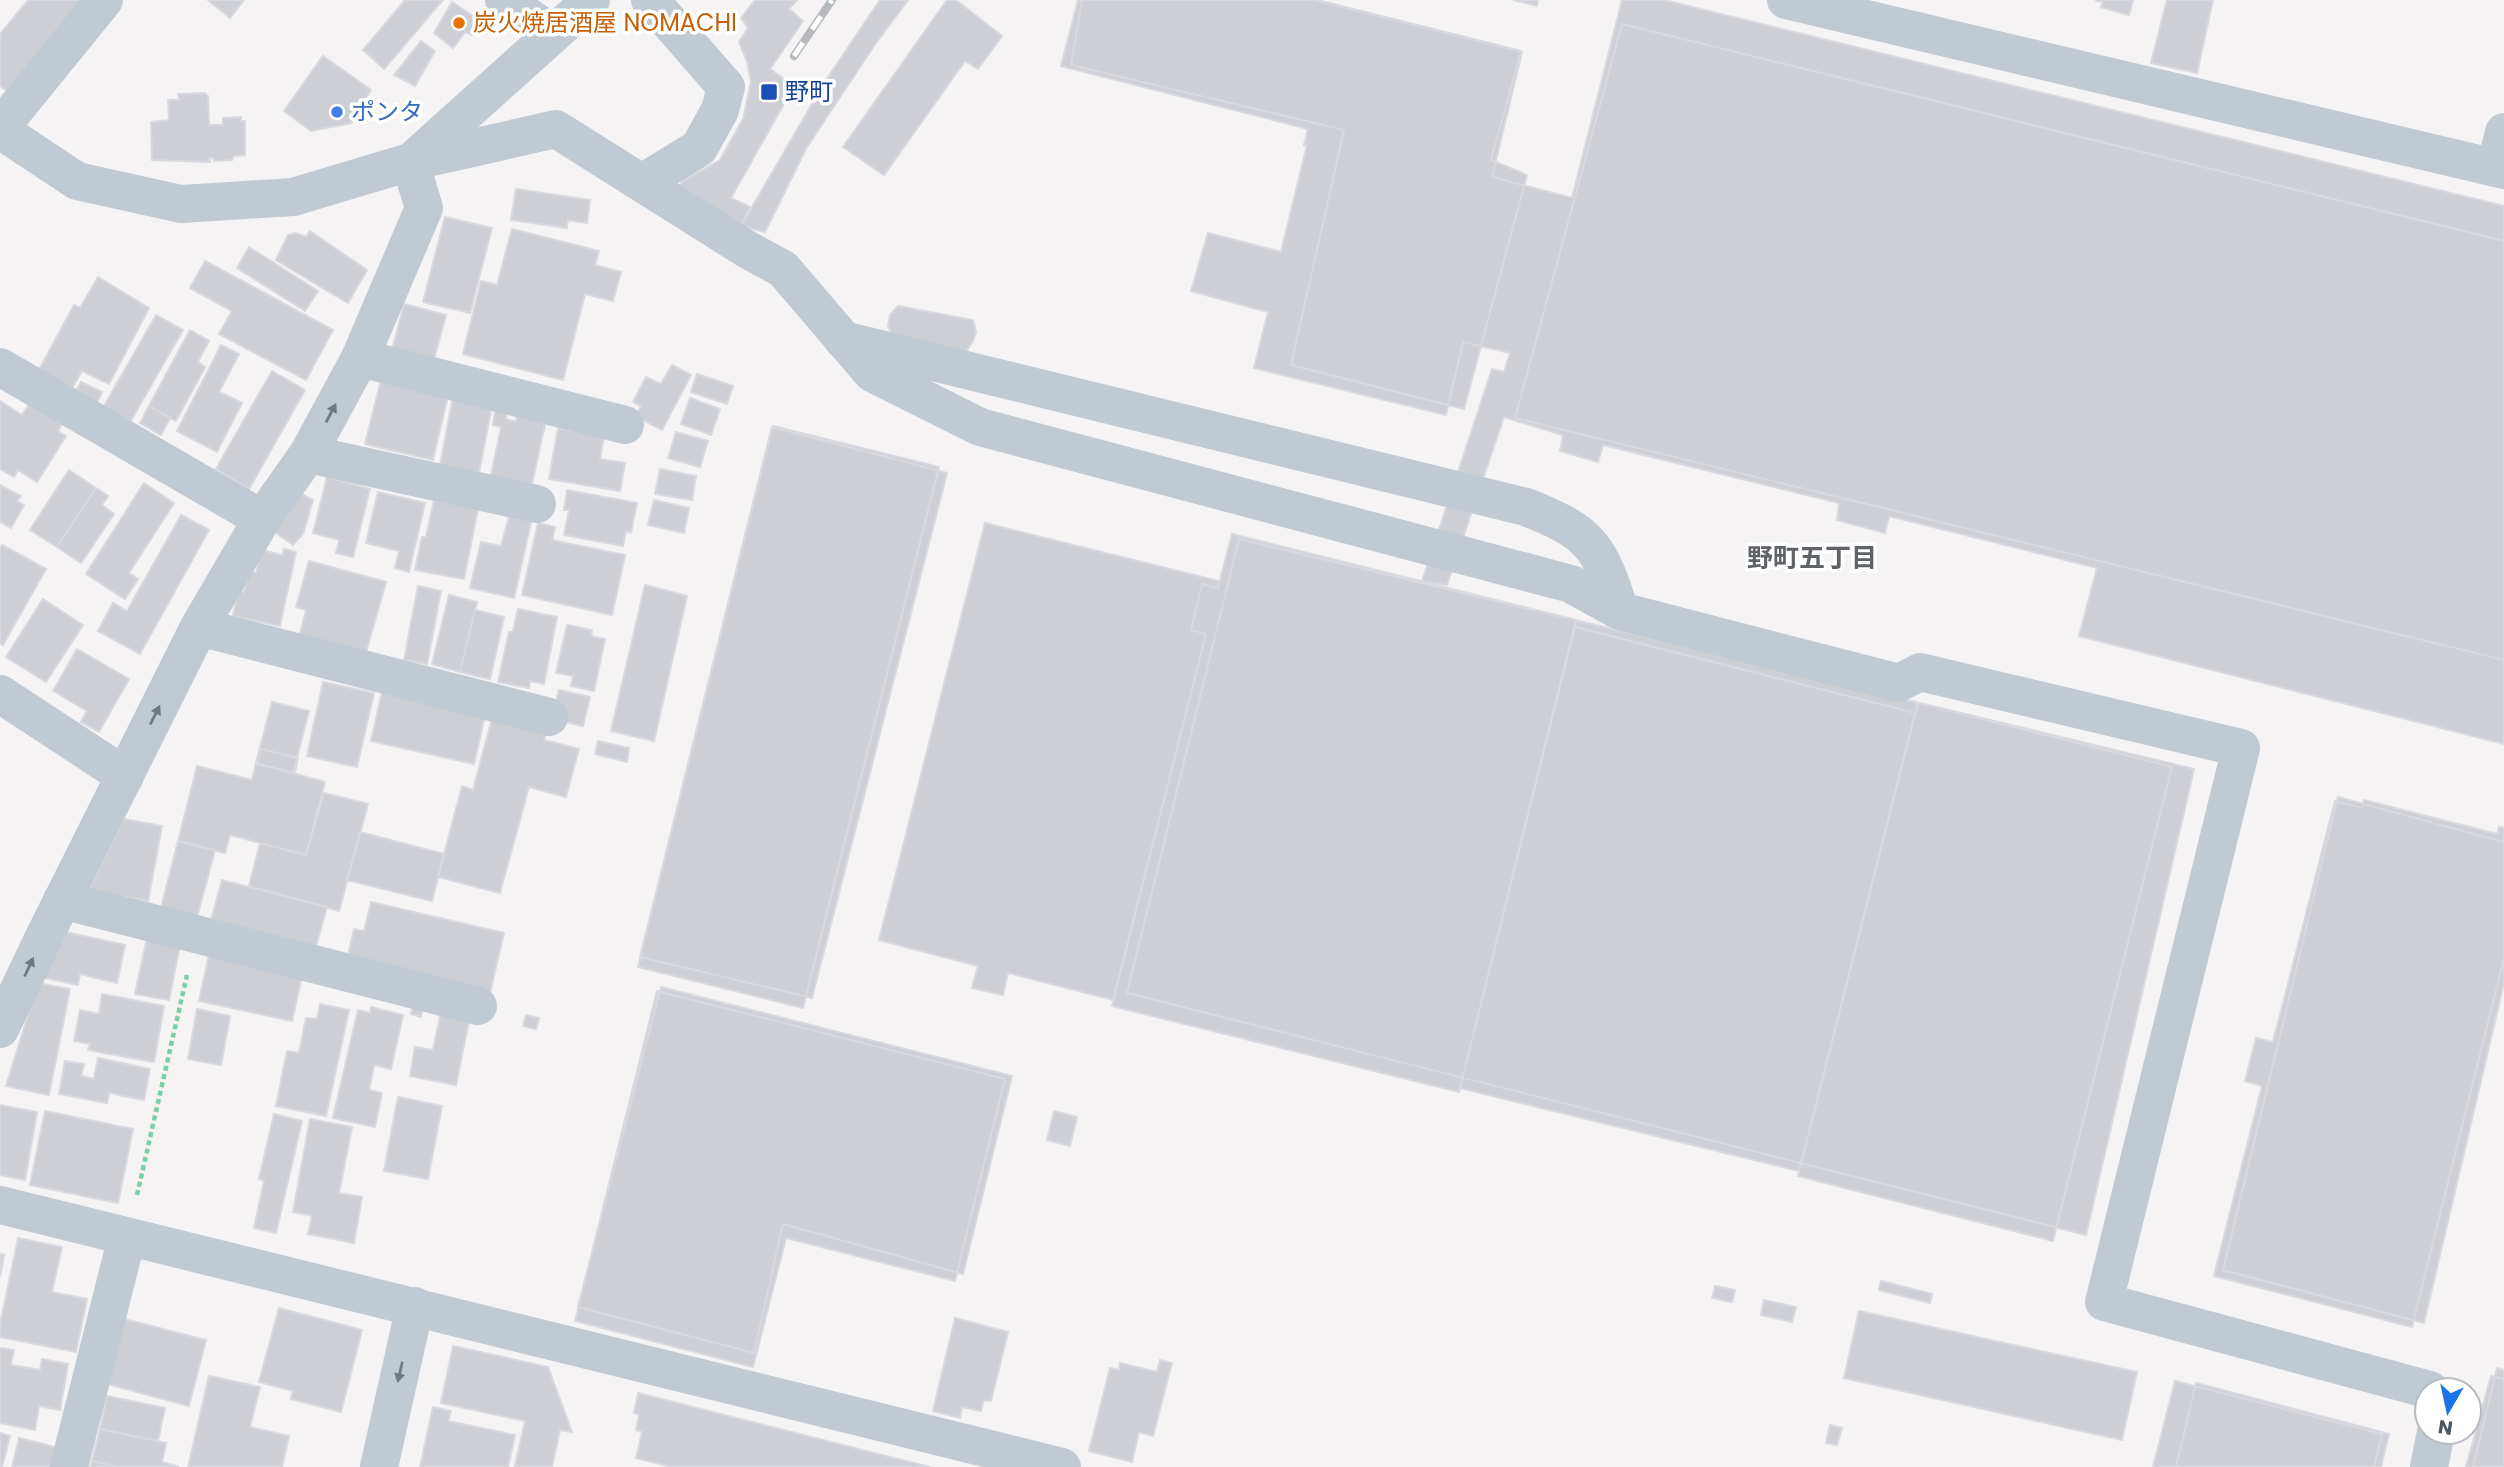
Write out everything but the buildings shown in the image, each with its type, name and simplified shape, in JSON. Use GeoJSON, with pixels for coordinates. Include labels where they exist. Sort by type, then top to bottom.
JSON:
{"type":"FeatureCollection","features":[{"type":"Feature","properties":{"kind":"street"},"geometry":{"type":"LineString","coordinates":[[104,0],[0,129],[77,181],[181,204],[293,197],[410,162],[556,129],[748,250],[783,269],[872,373],[980,427],[1571,584],[1620,611],[1899,683],[1920,672],[2241,748],[2104,1302],[2413,1385]]}},
{"type":"Feature","properties":{"kind":"street"},"geometry":{"type":"LineString","coordinates":[[504,0],[552,33]]}},
{"type":"Feature","properties":{"kind":"street"},"geometry":{"type":"LineString","coordinates":[[410,162],[591,0]]}},
{"type":"Feature","properties":{"kind":"street"},"geometry":{"type":"LineString","coordinates":[[642,183],[699,148],[720,110],[726,87],[650,0]]}},
{"type":"Feature","properties":{"kind":"street"},"geometry":{"type":"LineString","coordinates":[[1786,0],[2501,157]]}},
{"type":"Feature","properties":{"kind":"street"},"geometry":{"type":"LineString","coordinates":[[2,1019],[199,627],[262,519],[308,454],[360,358],[424,208],[410,162]]}},
{"type":"Feature","properties":{"kind":"street"},"geometry":{"type":"LineString","coordinates":[[843,340],[1526,507],[1560,521],[1586,538],[1606,568],[1620,611]]}},
{"type":"Feature","properties":{"kind":"street"},"geometry":{"type":"LineString","coordinates":[[360,358],[625,425]]}},
{"type":"Feature","properties":{"kind":"street"},"geometry":{"type":"LineString","coordinates":[[0,368],[262,519]]}},
{"type":"Feature","properties":{"kind":"street"},"geometry":{"type":"LineString","coordinates":[[308,454],[537,504]]}},
{"type":"Feature","properties":{"kind":"street"},"geometry":{"type":"LineString","coordinates":[[199,627],[548,718]]}},
{"type":"Feature","properties":{"kind":"street"},"geometry":{"type":"LineString","coordinates":[[0,694],[125,776]]}},
{"type":"Feature","properties":{"kind":"street"},"geometry":{"type":"LineString","coordinates":[[62,900],[478,1006]]}},
{"type":"Feature","properties":{"kind":"street"},"geometry":{"type":"LineString","coordinates":[[0,1205],[415,1306],[954,1453],[1062,1467]]}},
{"type":"Feature","properties":{"kind":"street"},"geometry":{"type":"LineString","coordinates":[[69,1467],[127,1237]]}},
{"type":"Feature","properties":{"kind":"street"},"geometry":{"type":"LineString","coordinates":[[379,1467],[415,1306]]}},
{"type":"Feature","properties":{"kind":"street"},"geometry":{"type":"LineString","coordinates":[[2428,1467],[2433,1446]]}},
{"type":"Feature","properties":{"kind":"path"},"geometry":{"type":"LineString","coordinates":[[127,1237],[197,934]]}},
{"type":"Feature","properties":{"kind":"railway"},"geometry":{"type":"LineString","coordinates":[[794,56],[832,0]]}},
{"type":"Feature","properties":{"kind":"place","name":"炭火焼居酒屋 NOMACHI"},"geometry":{"type":"Point","coordinates":[459,23]}},
{"type":"Feature","properties":{"kind":"place","name":"野町"},"geometry":{"type":"Point","coordinates":[769,92]}},
{"type":"Feature","properties":{"kind":"place","name":"ポンタ"},"geometry":{"type":"Point","coordinates":[337,112]}},
{"type":"Feature","properties":{"kind":"district","name":"野町五丁目"},"geometry":{"type":"Point","coordinates":[1812,558]}}]}
